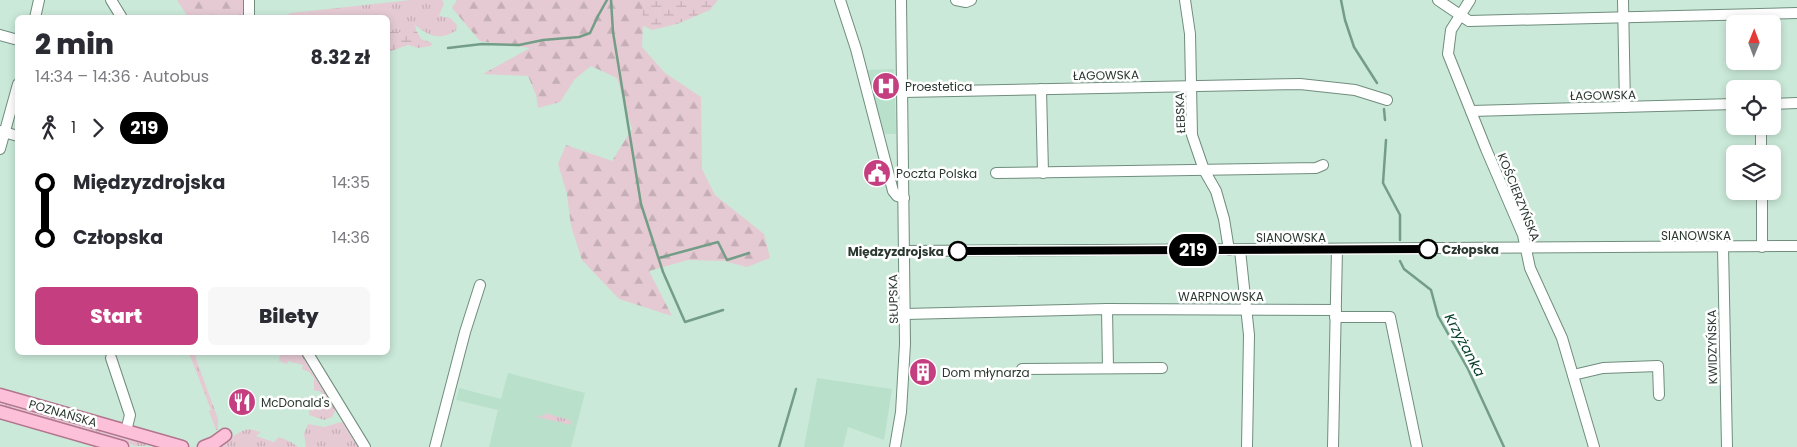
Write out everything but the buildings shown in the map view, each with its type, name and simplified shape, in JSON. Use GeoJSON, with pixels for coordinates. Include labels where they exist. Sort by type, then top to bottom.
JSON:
{"type":"FeatureCollection","features":[{"type":"Feature","properties":{"kind":"main road","name":"POZNAŃSKA"},"geometry":{"type":"LineString","coordinates":[[0,394],[182,447]]}},
{"type":"Feature","properties":{"kind":"main road","name":"POZNAŃSKA"},"geometry":{"type":"LineString","coordinates":[[0,412],[122,447]]}},
{"type":"Feature","properties":{"kind":"main road"},"geometry":{"type":"LineString","coordinates":[[204,447],[225,435]]}},
{"type":"Feature","properties":{"kind":"main road"},"geometry":{"type":"LineString","coordinates":[[90,438],[104,447]]}},
{"type":"Feature","properties":{"kind":"street"},"geometry":{"type":"LineString","coordinates":[[35,15],[39,0]]}},
{"type":"Feature","properties":{"kind":"street"},"geometry":{"type":"LineString","coordinates":[[111,0],[120,15]]}},
{"type":"Feature","properties":{"kind":"street"},"geometry":{"type":"LineString","coordinates":[[249,0],[249,15]]}},
{"type":"Feature","properties":{"kind":"street"},"geometry":{"type":"LineString","coordinates":[[840,0],[856,49],[893,191],[897,196],[904,198]]}},
{"type":"Feature","properties":{"kind":"street","name":"SŁUPSKA"},"geometry":{"type":"LineString","coordinates":[[895,447],[904,370],[905,314],[901,0]]}},
{"type":"Feature","properties":{"kind":"street"},"geometry":{"type":"LineString","coordinates":[[956,0],[966,2],[971,0]]}},
{"type":"Feature","properties":{"kind":"street","name":"ŁEBSKA"},"geometry":{"type":"LineString","coordinates":[[1185,0],[1190,34],[1192,136],[1204,170],[1216,191],[1234,250],[1246,308],[1249,335],[1246,447]]}},
{"type":"Feature","properties":{"kind":"street"},"geometry":{"type":"LineString","coordinates":[[1438,0],[1469,20],[1797,13]]}},
{"type":"Feature","properties":{"kind":"street","name":"KOŚCIERZYŃSKA"},"geometry":{"type":"LineString","coordinates":[[1470,0],[1451,30],[1448,54],[1523,235],[1530,268],[1562,338],[1594,447]]}},
{"type":"Feature","properties":{"kind":"street"},"geometry":{"type":"LineString","coordinates":[[1623,0],[1625,107]]}},
{"type":"Feature","properties":{"kind":"street"},"geometry":{"type":"LineString","coordinates":[[0,35],[15,39]]}},
{"type":"Feature","properties":{"kind":"street","name":"ŁAGOWSKA"},"geometry":{"type":"LineString","coordinates":[[903,92],[1309,84],[1355,90],[1387,100]]}},
{"type":"Feature","properties":{"kind":"street"},"geometry":{"type":"LineString","coordinates":[[1042,89],[1043,172]]}},
{"type":"Feature","properties":{"kind":"street"},"geometry":{"type":"LineString","coordinates":[[0,149],[2,132],[15,93]]}},
{"type":"Feature","properties":{"kind":"street"},"geometry":{"type":"LineString","coordinates":[[1781,104],[1797,103]]}},
{"type":"Feature","properties":{"kind":"street","name":"ŁAGOWSKA"},"geometry":{"type":"LineString","coordinates":[[1471,111],[1726,104]]}},
{"type":"Feature","properties":{"kind":"street"},"geometry":{"type":"LineString","coordinates":[[2,132],[15,135]]}},
{"type":"Feature","properties":{"kind":"street"},"geometry":{"type":"LineString","coordinates":[[996,172],[1316,168],[1323,165]]}},
{"type":"Feature","properties":{"kind":"street"},"geometry":{"type":"LineString","coordinates":[[1762,200],[1762,247]]}},
{"type":"Feature","properties":{"kind":"street","name":"SIANOWSKA"},"geometry":{"type":"LineString","coordinates":[[905,251],[1797,246]]}},
{"type":"Feature","properties":{"kind":"street","name":"KWIDZYŃSKA"},"geometry":{"type":"LineString","coordinates":[[1723,247],[1727,447]]}},
{"type":"Feature","properties":{"kind":"street"},"geometry":{"type":"LineString","coordinates":[[1333,447],[1337,249]]}},
{"type":"Feature","properties":{"kind":"street"},"geometry":{"type":"LineString","coordinates":[[435,447],[465,332],[480,285]]}},
{"type":"Feature","properties":{"kind":"street","name":"WARPNOWSKA"},"geometry":{"type":"LineString","coordinates":[[905,314],[1246,308],[1390,317],[1417,447]]}},
{"type":"Feature","properties":{"kind":"street"},"geometry":{"type":"LineString","coordinates":[[1107,309],[1108,368]]}},
{"type":"Feature","properties":{"kind":"street"},"geometry":{"type":"LineString","coordinates":[[309,355],[365,447]]}},
{"type":"Feature","properties":{"kind":"street"},"geometry":{"type":"LineString","coordinates":[[111,358],[130,415],[126,431]]}},
{"type":"Feature","properties":{"kind":"street"},"geometry":{"type":"LineString","coordinates":[[1573,375],[1603,368],[1658,366],[1659,395]]}},
{"type":"Feature","properties":{"kind":"street"},"geometry":{"type":"LineString","coordinates":[[1022,369],[1162,368]]}},
{"type":"Feature","properties":{"kind":"shaded area"},"geometry":{"type":"Polygon","coordinates":[[[894,69],[896,134],[881,134],[866,70],[894,69]]]}},
{"type":"Feature","properties":{"kind":"shaded area"},"geometry":{"type":"Polygon","coordinates":[[[508,373],[585,393],[571,447],[489,447],[498,410],[456,400],[459,388],[501,399],[508,373]]]}},
{"type":"Feature","properties":{"kind":"shaded area"},"geometry":{"type":"Polygon","coordinates":[[[817,378],[892,389],[884,440],[848,427],[843,447],[804,447],[817,378]]]}},
{"type":"Feature","properties":{"kind":"green space"},"geometry":{"type":"Polygon","coordinates":[[[177,0],[243,0],[244,15],[187,15],[177,0]]]}},
{"type":"Feature","properties":{"kind":"green space"},"geometry":{"type":"Polygon","coordinates":[[[411,0],[442,0],[444,3],[439,16],[450,18],[457,25],[456,31],[450,34],[435,36],[430,35],[415,25],[407,32],[390,32],[390,15],[287,15],[291,13],[411,0]]]}},
{"type":"Feature","properties":{"kind":"green space"},"geometry":{"type":"Polygon","coordinates":[[[457,0],[644,0],[642,47],[665,73],[701,97],[702,169],[715,195],[764,234],[770,258],[747,267],[724,261],[688,260],[649,271],[672,316],[619,299],[582,260],[571,226],[567,194],[558,164],[566,145],[612,161],[632,129],[617,78],[591,66],[575,79],[560,102],[538,108],[536,95],[528,76],[483,74],[530,48],[480,41],[452,8],[457,0]]]}},
{"type":"Feature","properties":{"kind":"green space"},"geometry":{"type":"Polygon","coordinates":[[[644,0],[718,0],[710,10],[677,24],[652,30],[642,25],[644,0]]]}},
{"type":"Feature","properties":{"kind":"green space"},"geometry":{"type":"Polygon","coordinates":[[[415,25],[421,39],[432,43],[431,46],[418,48],[408,45],[390,51],[390,32],[407,32],[415,25]]]}},
{"type":"Feature","properties":{"kind":"green space"},"geometry":{"type":"Polygon","coordinates":[[[190,355],[198,355],[195,356],[218,419],[218,430],[216,430],[209,411],[211,410],[190,355]]]}},
{"type":"Feature","properties":{"kind":"green space"},"geometry":{"type":"Polygon","coordinates":[[[280,355],[304,355],[336,409],[332,417],[324,420],[309,415],[309,410],[314,411],[316,401],[320,402],[322,392],[314,390],[314,378],[309,372],[302,369],[303,365],[288,361],[287,364],[279,361],[280,355]]]}},
{"type":"Feature","properties":{"kind":"green space"},"geometry":{"type":"Polygon","coordinates":[[[0,399],[145,441],[146,446],[136,446],[0,407],[0,399]]]}},
{"type":"Feature","properties":{"kind":"green space"},"geometry":{"type":"Polygon","coordinates":[[[545,413],[570,420],[572,425],[537,417],[538,415],[544,417],[545,413]]]}},
{"type":"Feature","properties":{"kind":"green space"},"geometry":{"type":"Polygon","coordinates":[[[341,422],[344,423],[361,447],[306,447],[304,434],[308,424],[324,427],[341,422]]]}},
{"type":"Feature","properties":{"kind":"green space"},"geometry":{"type":"Polygon","coordinates":[[[249,429],[261,432],[256,436],[274,442],[279,437],[298,447],[215,447],[242,431],[249,429]]]}},
{"type":"Feature","properties":{"kind":"waterway"},"geometry":{"type":"LineString","coordinates":[[448,48],[482,44],[519,45],[543,40],[579,37],[590,33],[607,0]]}},
{"type":"Feature","properties":{"kind":"waterway"},"geometry":{"type":"LineString","coordinates":[[611,0],[613,32],[641,204],[663,272],[685,322],[723,310]]}},
{"type":"Feature","properties":{"kind":"waterway","name":"Krzyżanka"},"geometry":{"type":"LineString","coordinates":[[1341,0],[1354,47],[1377,83]]}},
{"type":"Feature","properties":{"kind":"waterway","name":"Krzyżanka"},"geometry":{"type":"LineString","coordinates":[[1384,109],[1385,120]]}},
{"type":"Feature","properties":{"kind":"waterway","name":"Krzyżanka"},"geometry":{"type":"LineString","coordinates":[[1386,140],[1383,183],[1400,215],[1400,240]]}},
{"type":"Feature","properties":{"kind":"waterway"},"geometry":{"type":"LineString","coordinates":[[659,258],[718,242],[727,260],[749,253]]}},
{"type":"Feature","properties":{"kind":"waterway","name":"Krzyżanka"},"geometry":{"type":"LineString","coordinates":[[1400,261],[1404,269],[1431,290],[1438,316],[1468,369],[1504,447]]}},
{"type":"Feature","properties":{"kind":"waterway"},"geometry":{"type":"LineString","coordinates":[[779,447],[796,389]]}},
{"type":"Feature","properties":{"kind":"bus line","name":"219"},"geometry":{"type":"LineString","coordinates":[[958,251],[1428,249]]}},
{"type":"Feature","properties":{"kind":"place","name":"Proestetica"},"geometry":{"type":"Point","coordinates":[886,86]}},
{"type":"Feature","properties":{"kind":"place","name":"Poczta Polska"},"geometry":{"type":"Point","coordinates":[877,173]}},
{"type":"Feature","properties":{"kind":"place","name":"Człopska"},"geometry":{"type":"Point","coordinates":[1428,249]}},
{"type":"Feature","properties":{"kind":"place","name":"Międzyzdrojska"},"geometry":{"type":"Point","coordinates":[958,251]}},
{"type":"Feature","properties":{"kind":"place","name":"Dom młynarza"},"geometry":{"type":"Point","coordinates":[923,372]}},
{"type":"Feature","properties":{"kind":"place","name":"McDonald's"},"geometry":{"type":"Point","coordinates":[242,402]}}]}
